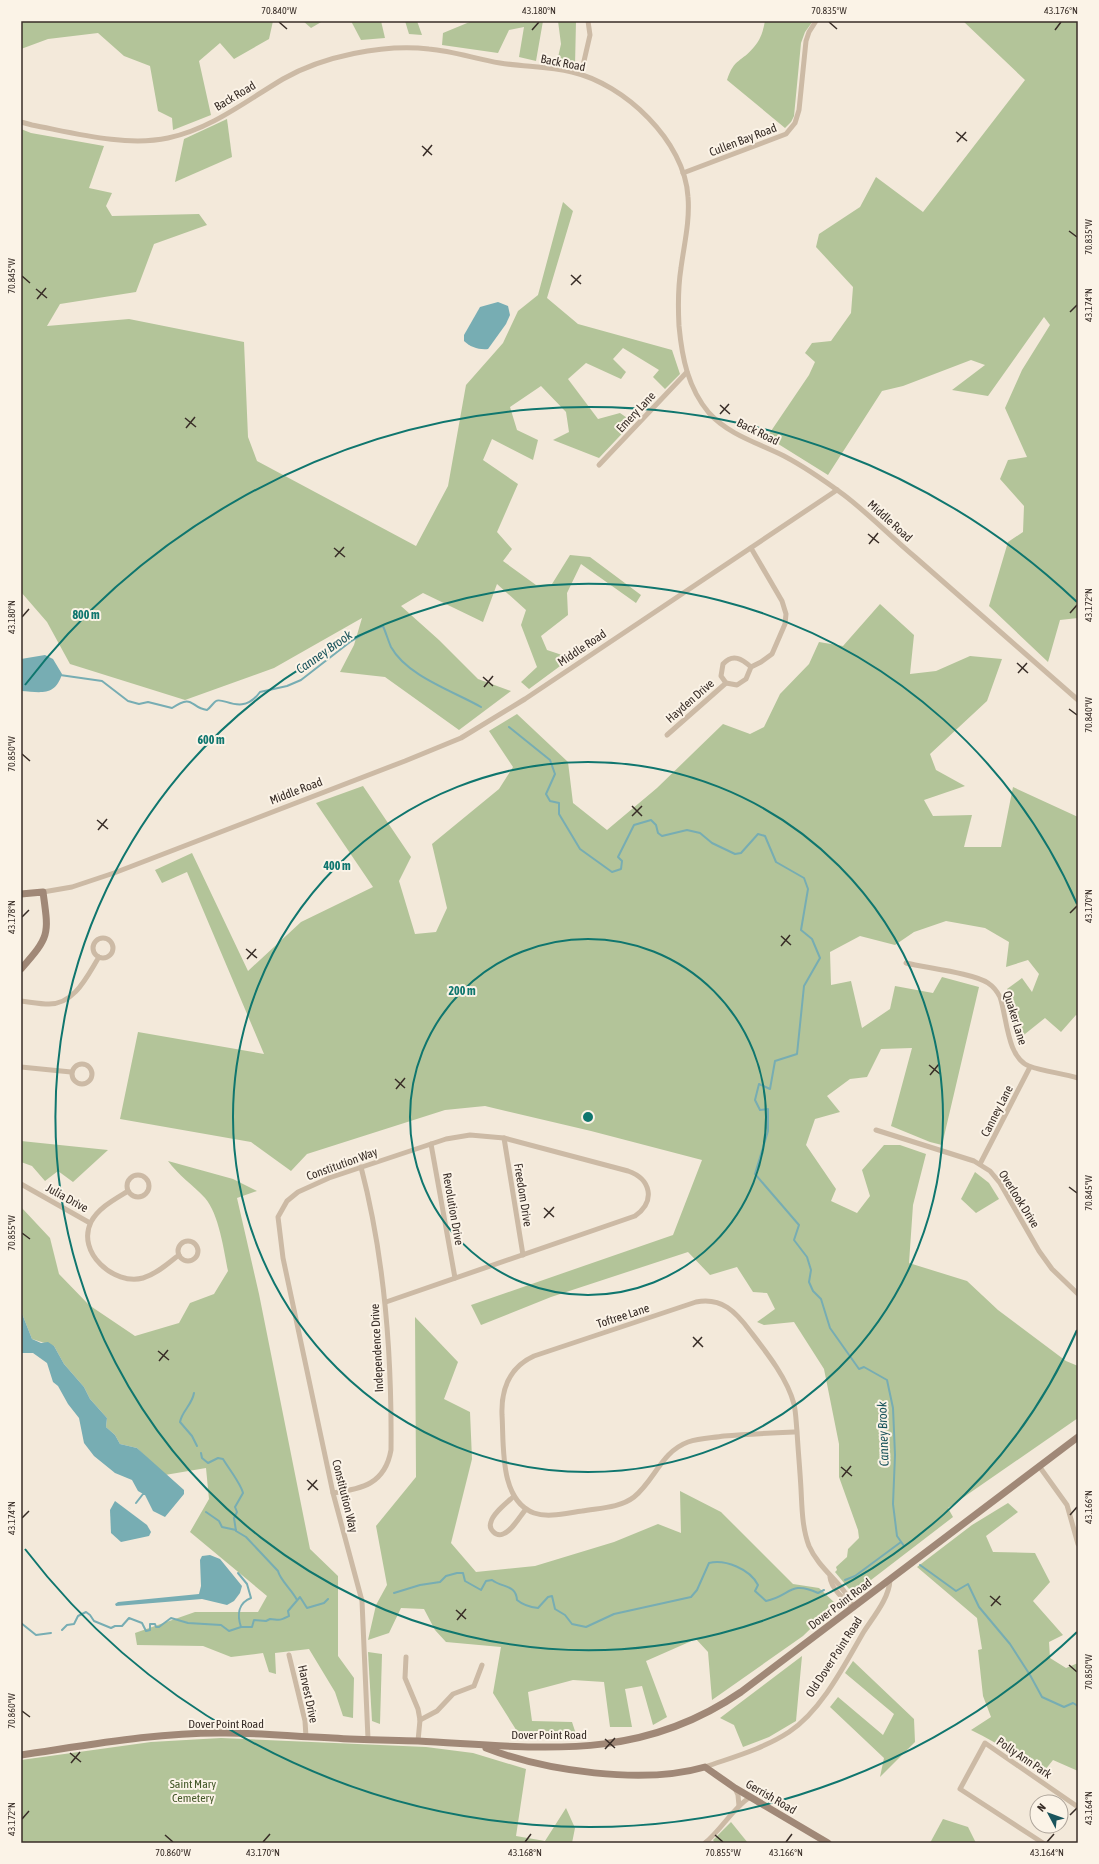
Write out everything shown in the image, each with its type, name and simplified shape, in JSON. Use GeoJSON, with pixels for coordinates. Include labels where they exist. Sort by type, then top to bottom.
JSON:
{"type":"FeatureCollection","features":[{"type":"Feature","properties":{"kind":"main road","name":"Middle Road"},"geometry":{"type":"LineString","coordinates":[[21,894],[43,892]]}},
{"type":"Feature","properties":{"kind":"main road"},"geometry":{"type":"LineString","coordinates":[[21,969],[45,937],[47,920],[43,892]]}},
{"type":"Feature","properties":{"kind":"main road","name":"Dover Point Road"},"geometry":{"type":"LineString","coordinates":[[21,1755],[121,1741],[191,1734],[242,1734],[550,1747],[591,1746],[638,1739],[669,1730],[705,1714],[727,1702],[1078,1437]]}},
{"type":"Feature","properties":{"kind":"main road","name":"Old Dover Point Road"},"geometry":{"type":"LineString","coordinates":[[480,1745],[509,1757],[579,1770],[615,1774],[643,1775],[704,1767]]}},
{"type":"Feature","properties":{"kind":"main road","name":"Gerrish Road"},"geometry":{"type":"LineString","coordinates":[[704,1767],[735,1788],[828,1843]]}},
{"type":"Feature","properties":{"kind":"street"},"geometry":{"type":"LineString","coordinates":[[581,74],[590,35],[588,21]]}},
{"type":"Feature","properties":{"kind":"street","name":"Cullen Bay Road"},"geometry":{"type":"LineString","coordinates":[[684,173],[786,134],[795,123],[799,110],[806,41],[809,32],[816,21]]}},
{"type":"Feature","properties":{"kind":"street","name":"Back Road"},"geometry":{"type":"LineString","coordinates":[[21,122],[102,137],[134,141],[165,139],[194,130],[212,122],[284,78],[308,67],[380,49],[433,49],[505,64],[561,70],[581,74],[606,86],[641,111],[661,131],[668,141],[684,173],[687,185],[688,209],[679,282],[679,317],[681,345],[687,372],[698,399],[722,425],[797,463],[837,490]]}},
{"type":"Feature","properties":{"kind":"street","name":"Emery Lane"},"geometry":{"type":"LineString","coordinates":[[599,465],[687,372]]}},
{"type":"Feature","properties":{"kind":"street","name":"Middle Road"},"geometry":{"type":"LineString","coordinates":[[43,892],[72,887],[114,873],[448,744],[505,711],[837,490],[1078,700]]}},
{"type":"Feature","properties":{"kind":"street","name":"Hayden Drive"},"geometry":{"type":"LineString","coordinates":[[751,548],[782,601],[786,619],[772,654],[751,667],[744,682],[734,685],[726,683],[722,678],[721,670],[728,660],[734,658],[741,659],[751,667]]}},
{"type":"Feature","properties":{"kind":"street","name":"Hayden Drive"},"geometry":{"type":"LineString","coordinates":[[667,735],[726,683]]}},
{"type":"Feature","properties":{"kind":"street"},"geometry":{"type":"LineString","coordinates":[[21,1001],[50,1004],[68,998],[78,989],[99,957]]}},
{"type":"Feature","properties":{"kind":"street","name":"Quaker Lane"},"geometry":{"type":"LineString","coordinates":[[906,963],[975,978],[992,986],[1000,997],[1014,1052],[1020,1061],[1030,1067],[1078,1078]]}},
{"type":"Feature","properties":{"kind":"street"},"geometry":{"type":"LineString","coordinates":[[81,1063],[91,1068],[92,1074],[87,1083],[81,1084],[75,1082],[71,1072],[75,1066],[81,1063]]}},
{"type":"Feature","properties":{"kind":"street"},"geometry":{"type":"LineString","coordinates":[[21,1067],[71,1072]]}},
{"type":"Feature","properties":{"kind":"street","name":"Canney Lane"},"geometry":{"type":"LineString","coordinates":[[980,1164],[1030,1067]]}},
{"type":"Feature","properties":{"kind":"street","name":"Overlook Drive"},"geometry":{"type":"LineString","coordinates":[[876,1130],[980,1164],[990,1171],[1000,1183],[1052,1269],[1078,1294]]}},
{"type":"Feature","properties":{"kind":"street","name":"Constitution Way"},"geometry":{"type":"LineString","coordinates":[[368,1739],[362,1601],[333,1493],[283,1258],[278,1217],[287,1200],[298,1192],[329,1178],[446,1139],[470,1136],[504,1138],[635,1174],[645,1182],[648,1189],[647,1202],[641,1211],[635,1216],[386,1302]]}},
{"type":"Feature","properties":{"kind":"street","name":"Freedom Drive"},"geometry":{"type":"LineString","coordinates":[[504,1138],[523,1255]]}},
{"type":"Feature","properties":{"kind":"street","name":"Revolution Drive"},"geometry":{"type":"LineString","coordinates":[[431,1144],[455,1278]]}},
{"type":"Feature","properties":{"kind":"street","name":"Independence Drive"},"geometry":{"type":"LineString","coordinates":[[333,1493],[357,1490],[373,1482],[384,1471],[390,1458],[391,1439],[386,1302],[373,1225],[361,1167]]}},
{"type":"Feature","properties":{"kind":"street"},"geometry":{"type":"LineString","coordinates":[[90,1223],[98,1212],[128,1191],[129,1180],[135,1175],[142,1175],[148,1180],[149,1190],[144,1196],[137,1197],[128,1191]]}},
{"type":"Feature","properties":{"kind":"street","name":"Julia Drive"},"geometry":{"type":"LineString","coordinates":[[21,1184],[90,1223],[88,1234],[93,1253],[100,1264],[116,1276],[135,1279],[148,1276],[179,1255]]}},
{"type":"Feature","properties":{"kind":"street","name":"Toftree Lane"},"geometry":{"type":"LineString","coordinates":[[526,1509],[514,1496],[508,1484],[505,1470],[502,1405],[506,1385],[517,1367],[534,1356],[696,1302],[717,1302],[729,1308],[739,1317],[784,1380],[791,1393],[795,1406],[802,1505],[806,1536],[814,1555],[830,1577],[831,1581],[840,1594],[854,1607]]}},
{"type":"Feature","properties":{"kind":"street"},"geometry":{"type":"LineString","coordinates":[[514,1496],[491,1520],[490,1526],[493,1532],[499,1535],[505,1533],[526,1509],[539,1514],[559,1514],[622,1504],[634,1497],[648,1482],[665,1457],[688,1442],[703,1438],[797,1432]]}},
{"type":"Feature","properties":{"kind":"street"},"geometry":{"type":"LineString","coordinates":[[1039,1466],[1067,1505],[1078,1544]]}},
{"type":"Feature","properties":{"kind":"street","name":"Old Dover Point Road"},"geometry":{"type":"LineString","coordinates":[[704,1767],[768,1744],[790,1732],[799,1724],[821,1699],[838,1676],[890,1589],[890,1580]]}},
{"type":"Feature","properties":{"kind":"street","name":"Harvest Drive"},"geometry":{"type":"LineString","coordinates":[[290,1655],[305,1721],[306,1737]]}},
{"type":"Feature","properties":{"kind":"street"},"geometry":{"type":"LineString","coordinates":[[406,1657],[405,1678],[418,1708],[420,1720],[418,1741]]}},
{"type":"Feature","properties":{"kind":"street"},"geometry":{"type":"LineString","coordinates":[[420,1720],[437,1711],[453,1694],[474,1686],[482,1665]]}},
{"type":"Feature","properties":{"kind":"street","name":"Polly Ann Park"},"geometry":{"type":"LineString","coordinates":[[1043,1843],[960,1789],[985,1743],[1078,1807]]}},
{"type":"Feature","properties":{"kind":"street"},"geometry":{"type":"LineString","coordinates":[[735,1788],[738,1794],[738,1806]]}},
{"type":"Feature","properties":{"kind":"street"},"geometry":{"type":"LineString","coordinates":[[705,1843],[729,1819],[738,1806],[750,1797]]}},
{"type":"Feature","properties":{"kind":"green space"},"geometry":{"type":"Polygon","coordinates":[[[21,21],[273,21],[269,39],[234,59],[220,43],[199,61],[211,115],[173,130],[172,118],[158,111],[150,66],[124,56],[98,33],[48,39],[21,49],[21,21]]]}},
{"type":"Feature","properties":{"kind":"green space"},"geometry":{"type":"Polygon","coordinates":[[[303,21],[323,21],[311,28],[303,21]]]}},
{"type":"Feature","properties":{"kind":"green space"},"geometry":{"type":"Polygon","coordinates":[[[351,21],[381,21],[385,38],[361,40],[351,21]]]}},
{"type":"Feature","properties":{"kind":"green space"},"geometry":{"type":"Polygon","coordinates":[[[405,21],[417,21],[422,35],[409,34],[405,21]]]}},
{"type":"Feature","properties":{"kind":"green space"},"geometry":{"type":"Polygon","coordinates":[[[472,21],[543,21],[536,61],[519,57],[524,27],[509,30],[498,53],[442,45],[443,33],[472,21]]]}},
{"type":"Feature","properties":{"kind":"green space"},"geometry":{"type":"Polygon","coordinates":[[[558,21],[576,21],[575,66],[557,62],[561,44],[558,21]]]}},
{"type":"Feature","properties":{"kind":"green space"},"geometry":{"type":"Polygon","coordinates":[[[765,21],[813,21],[805,32],[801,43],[794,116],[785,128],[727,80],[735,64],[750,52],[758,41],[765,21]]]}},
{"type":"Feature","properties":{"kind":"green space"},"geometry":{"type":"Polygon","coordinates":[[[963,21],[1078,21],[1078,618],[1060,620],[1048,662],[989,606],[1008,542],[1023,532],[1024,506],[1000,479],[1008,460],[1027,457],[1005,408],[1022,370],[1050,325],[1044,317],[988,396],[952,390],[985,365],[971,360],[903,386],[882,391],[828,475],[767,437],[809,375],[815,362],[805,353],[812,343],[831,341],[851,313],[853,287],[816,247],[819,234],[860,207],[876,177],[923,212],[1025,80],[963,21]]]}},
{"type":"Feature","properties":{"kind":"green space"},"geometry":{"type":"Polygon","coordinates":[[[227,119],[232,157],[175,182],[184,139],[227,119]]]}},
{"type":"Feature","properties":{"kind":"green space"},"geometry":{"type":"Polygon","coordinates":[[[21,129],[31,133],[104,146],[89,188],[112,193],[106,206],[112,216],[199,214],[207,225],[154,244],[136,292],[60,304],[47,326],[129,319],[244,342],[248,437],[257,461],[416,546],[448,486],[466,385],[503,343],[518,311],[538,295],[563,202],[573,211],[547,298],[578,324],[672,350],[680,374],[665,389],[653,377],[659,370],[623,348],[613,359],[626,372],[621,379],[586,363],[568,379],[598,419],[620,413],[633,422],[599,458],[553,440],[569,432],[566,412],[541,386],[510,407],[517,430],[538,440],[533,460],[492,439],[483,460],[518,484],[497,532],[512,549],[503,561],[536,585],[552,584],[570,555],[590,557],[641,595],[636,603],[581,564],[567,593],[568,615],[541,636],[547,650],[571,658],[529,689],[521,682],[537,667],[521,625],[526,610],[497,584],[483,622],[423,593],[401,606],[439,640],[478,679],[511,691],[459,730],[385,677],[340,672],[354,645],[362,618],[274,668],[185,700],[70,664],[47,622],[21,592],[21,129]]]}},
{"type":"Feature","properties":{"kind":"green space"},"geometry":{"type":"Polygon","coordinates":[[[880,604],[914,635],[910,674],[936,671],[970,656],[1002,659],[987,701],[930,754],[936,770],[965,786],[924,800],[933,816],[972,815],[964,847],[1001,847],[1013,787],[1078,817],[1078,1016],[1076,1015],[1061,1032],[1045,1018],[1020,1038],[1012,1020],[1007,989],[1022,978],[1032,992],[1039,974],[1028,960],[1006,967],[1009,942],[985,928],[946,921],[914,932],[895,945],[860,936],[830,952],[831,985],[851,981],[862,1028],[890,1009],[895,986],[933,993],[942,977],[979,987],[942,1145],[930,1142],[891,1126],[912,1048],[881,1049],[867,1077],[850,1079],[827,1096],[840,1112],[815,1119],[806,1145],[836,1189],[831,1201],[857,1213],[870,1196],[862,1170],[884,1145],[900,1145],[926,1154],[913,1205],[909,1263],[967,1281],[998,1310],[1066,1361],[1078,1366],[1078,1418],[948,1508],[953,1517],[858,1590],[850,1590],[835,1572],[837,1570],[836,1567],[847,1557],[848,1549],[859,1538],[858,1530],[839,1477],[839,1444],[824,1369],[794,1322],[764,1325],[757,1322],[775,1309],[767,1293],[753,1292],[737,1267],[710,1275],[688,1252],[551,1297],[481,1325],[471,1305],[673,1235],[702,1160],[591,1131],[485,1106],[445,1110],[307,1154],[291,1171],[251,1142],[120,1119],[138,1032],[264,1054],[187,872],[162,883],[155,870],[192,853],[248,971],[301,922],[373,887],[316,803],[363,786],[411,857],[399,881],[415,934],[436,932],[447,908],[432,844],[499,789],[513,767],[489,731],[517,714],[568,762],[573,803],[607,830],[657,788],[723,724],[750,734],[764,727],[780,694],[809,664],[819,642],[843,646],[880,604]]]}},
{"type":"Feature","properties":{"kind":"green space"},"geometry":{"type":"Polygon","coordinates":[[[21,1141],[108,1150],[73,1182],[58,1171],[45,1181],[32,1166],[21,1162],[21,1141]]]}},
{"type":"Feature","properties":{"kind":"green space"},"geometry":{"type":"Polygon","coordinates":[[[168,1161],[233,1179],[257,1191],[237,1198],[259,1294],[310,1549],[338,1576],[338,1656],[354,1678],[353,1718],[343,1716],[335,1692],[309,1649],[275,1653],[276,1674],[269,1672],[263,1653],[231,1657],[203,1646],[137,1645],[135,1633],[195,1612],[258,1612],[267,1596],[190,1532],[209,1499],[206,1468],[165,1475],[137,1448],[120,1444],[115,1435],[106,1427],[107,1418],[90,1399],[84,1387],[64,1364],[54,1346],[32,1339],[21,1311],[21,1207],[50,1238],[59,1274],[89,1305],[135,1336],[179,1323],[190,1303],[214,1294],[228,1271],[223,1243],[214,1213],[205,1198],[176,1171],[168,1161]]]}},
{"type":"Feature","properties":{"kind":"green space"},"geometry":{"type":"Polygon","coordinates":[[[975,1172],[989,1183],[999,1199],[976,1213],[961,1199],[975,1172]]]}},
{"type":"Feature","properties":{"kind":"green space"},"geometry":{"type":"Polygon","coordinates":[[[415,1317],[458,1362],[444,1399],[470,1412],[472,1459],[451,1543],[476,1572],[535,1566],[614,1542],[658,1524],[681,1533],[680,1491],[721,1512],[793,1584],[819,1588],[836,1604],[803,1636],[712,1700],[708,1652],[696,1639],[646,1661],[667,1717],[653,1725],[642,1686],[625,1689],[632,1727],[610,1727],[604,1682],[573,1680],[528,1692],[532,1721],[572,1722],[577,1737],[520,1736],[493,1693],[501,1647],[446,1642],[435,1630],[424,1609],[401,1608],[389,1633],[368,1640],[376,1605],[387,1585],[376,1526],[416,1477],[415,1317]]]}},
{"type":"Feature","properties":{"kind":"green space"},"geometry":{"type":"Polygon","coordinates":[[[1008,1503],[1018,1512],[986,1536],[993,1552],[1035,1553],[1050,1582],[1033,1601],[1063,1635],[1049,1642],[1050,1658],[1066,1668],[1078,1663],[1078,1771],[1053,1760],[1045,1770],[971,1730],[991,1717],[983,1696],[978,1650],[982,1649],[977,1618],[917,1567],[972,1525],[1008,1503]]]}},
{"type":"Feature","properties":{"kind":"green space"},"geometry":{"type":"Polygon","coordinates":[[[368,1652],[382,1654],[380,1724],[372,1721],[368,1652]]]}},
{"type":"Feature","properties":{"kind":"green space"},"geometry":{"type":"Polygon","coordinates":[[[802,1656],[796,1721],[769,1737],[743,1747],[734,1725],[720,1718],[802,1656]]]}},
{"type":"Feature","properties":{"kind":"green space"},"geometry":{"type":"Polygon","coordinates":[[[853,1661],[914,1719],[915,1742],[880,1777],[884,1758],[830,1707],[838,1697],[883,1735],[894,1714],[845,1673],[853,1661]]]}},
{"type":"Feature","properties":{"kind":"green space","name":"Saint Mary Cemetery"},"geometry":{"type":"Polygon","coordinates":[[[221,1738],[426,1747],[473,1753],[526,1769],[516,1836],[545,1841],[566,1808],[575,1828],[572,1843],[21,1843],[21,1760],[151,1742],[221,1738]]]}},
{"type":"Feature","properties":{"kind":"green space"},"geometry":{"type":"Polygon","coordinates":[[[943,1819],[968,1827],[976,1843],[930,1843],[943,1819]]]}},
{"type":"Feature","properties":{"kind":"green space"},"geometry":{"type":"Polygon","coordinates":[[[731,1822],[748,1843],[715,1843],[713,1840],[731,1822]]]}},
{"type":"Feature","properties":{"kind":"water"},"geometry":{"type":"Polygon","coordinates":[[[498,302],[508,306],[510,315],[506,324],[488,349],[478,348],[466,343],[464,341],[464,335],[480,307],[498,302]]]}},
{"type":"Feature","properties":{"kind":"water"},"geometry":{"type":"Polygon","coordinates":[[[45,655],[53,659],[62,674],[59,681],[51,690],[46,692],[21,691],[21,659],[45,655]]]}},
{"type":"Feature","properties":{"kind":"water"},"geometry":{"type":"Polygon","coordinates":[[[21,1311],[32,1339],[41,1343],[48,1342],[54,1346],[64,1364],[84,1387],[90,1399],[107,1418],[106,1427],[115,1435],[120,1444],[137,1448],[184,1490],[184,1494],[165,1517],[153,1511],[145,1495],[138,1491],[132,1480],[115,1473],[94,1456],[84,1443],[79,1418],[68,1404],[58,1386],[53,1382],[47,1363],[33,1353],[21,1353],[21,1311]]]}},
{"type":"Feature","properties":{"kind":"water"},"geometry":{"type":"Polygon","coordinates":[[[115,1501],[147,1525],[151,1532],[149,1536],[121,1542],[111,1533],[110,1510],[115,1501]]]}},
{"type":"Feature","properties":{"kind":"water"},"geometry":{"type":"Polygon","coordinates":[[[210,1555],[220,1559],[242,1586],[240,1593],[234,1601],[227,1605],[202,1599],[116,1606],[115,1604],[118,1602],[199,1594],[201,1586],[200,1560],[202,1556],[210,1555]]]}},
{"type":"Feature","properties":{"kind":"waterway","name":"Canney Brook"},"geometry":{"type":"LineString","coordinates":[[60,675],[102,681],[128,701],[139,704],[148,702],[172,708],[184,702],[188,702],[207,710],[219,700],[240,705],[247,703],[260,692],[287,686],[301,680],[350,642],[365,633],[383,626],[391,647],[398,657],[408,666],[419,675],[481,707]]}},
{"type":"Feature","properties":{"kind":"waterway","name":"Canney Brook"},"geometry":{"type":"LineString","coordinates":[[509,727],[550,760],[555,774],[546,794],[550,801],[559,803],[559,814],[580,849],[612,872],[621,869],[622,861],[618,857],[634,825],[651,820],[656,825],[658,833],[662,836],[687,830],[700,833],[712,843],[735,854],[741,853],[758,834],[765,836],[776,862],[804,878],[808,889],[801,930],[812,939],[820,958],[804,986],[797,1054],[775,1061],[770,1089],[759,1084],[755,1100],[760,1110],[768,1109],[768,1131],[755,1174],[799,1225],[794,1240],[807,1257],[811,1270],[809,1282],[813,1291],[821,1299],[830,1328],[859,1369],[864,1367],[887,1380],[893,1408],[895,1455],[893,1504],[897,1536],[904,1546]]}},
{"type":"Feature","properties":{"kind":"waterway"},"geometry":{"type":"LineString","coordinates":[[194,1393],[180,1422],[192,1436],[197,1446]]}},
{"type":"Feature","properties":{"kind":"waterway"},"geometry":{"type":"LineString","coordinates":[[201,1453],[202,1458],[208,1463],[218,1458],[223,1459],[240,1485],[243,1493],[235,1507],[237,1512],[234,1518],[236,1531],[246,1537],[278,1571],[281,1578],[297,1600]]}},
{"type":"Feature","properties":{"kind":"waterway"},"geometry":{"type":"LineString","coordinates":[[136,1503],[143,1494],[145,1494]]}},
{"type":"Feature","properties":{"kind":"waterway"},"geometry":{"type":"LineString","coordinates":[[206,1512],[219,1521],[222,1527],[236,1530]]}},
{"type":"Feature","properties":{"kind":"waterway"},"geometry":{"type":"LineString","coordinates":[[845,1580],[855,1576],[901,1542]]}},
{"type":"Feature","properties":{"kind":"waterway"},"geometry":{"type":"LineString","coordinates":[[394,1593],[420,1585],[440,1582],[446,1576],[463,1573],[465,1581],[481,1590],[486,1581],[492,1580],[508,1587],[514,1591],[517,1600],[529,1606],[538,1608],[548,1597],[552,1596],[555,1609],[565,1615],[572,1624],[586,1627],[614,1614],[691,1597],[697,1590],[709,1563],[715,1562],[722,1562],[736,1566],[749,1574],[758,1585],[755,1591],[766,1601],[781,1596],[795,1588],[808,1589],[818,1593],[824,1590]]}},
{"type":"Feature","properties":{"kind":"waterway","name":"Canney Brook"},"geometry":{"type":"LineString","coordinates":[[920,1565],[956,1591],[968,1584],[979,1607],[1010,1644],[1042,1697],[1064,1707],[1073,1703],[1078,1706]]}},
{"type":"Feature","properties":{"kind":"waterway"},"geometry":{"type":"LineString","coordinates":[[238,1573],[247,1584],[251,1598],[241,1606],[239,1614],[241,1627]]}},
{"type":"Feature","properties":{"kind":"waterway"},"geometry":{"type":"LineString","coordinates":[[62,1630],[67,1625],[74,1624],[78,1616],[86,1612],[94,1621],[111,1628],[115,1626],[122,1626],[129,1618],[142,1623],[146,1631],[150,1630],[150,1624],[155,1624],[156,1627],[159,1627],[171,1618],[188,1623],[221,1625],[229,1631],[241,1627],[252,1627],[254,1620],[266,1621],[270,1619],[283,1619],[289,1616],[288,1611],[300,1597],[307,1608],[324,1603],[328,1599]]}},
{"type":"Feature","properties":{"kind":"waterway"},"geometry":{"type":"LineString","coordinates":[[21,1623],[36,1635],[51,1633]]}}]}
